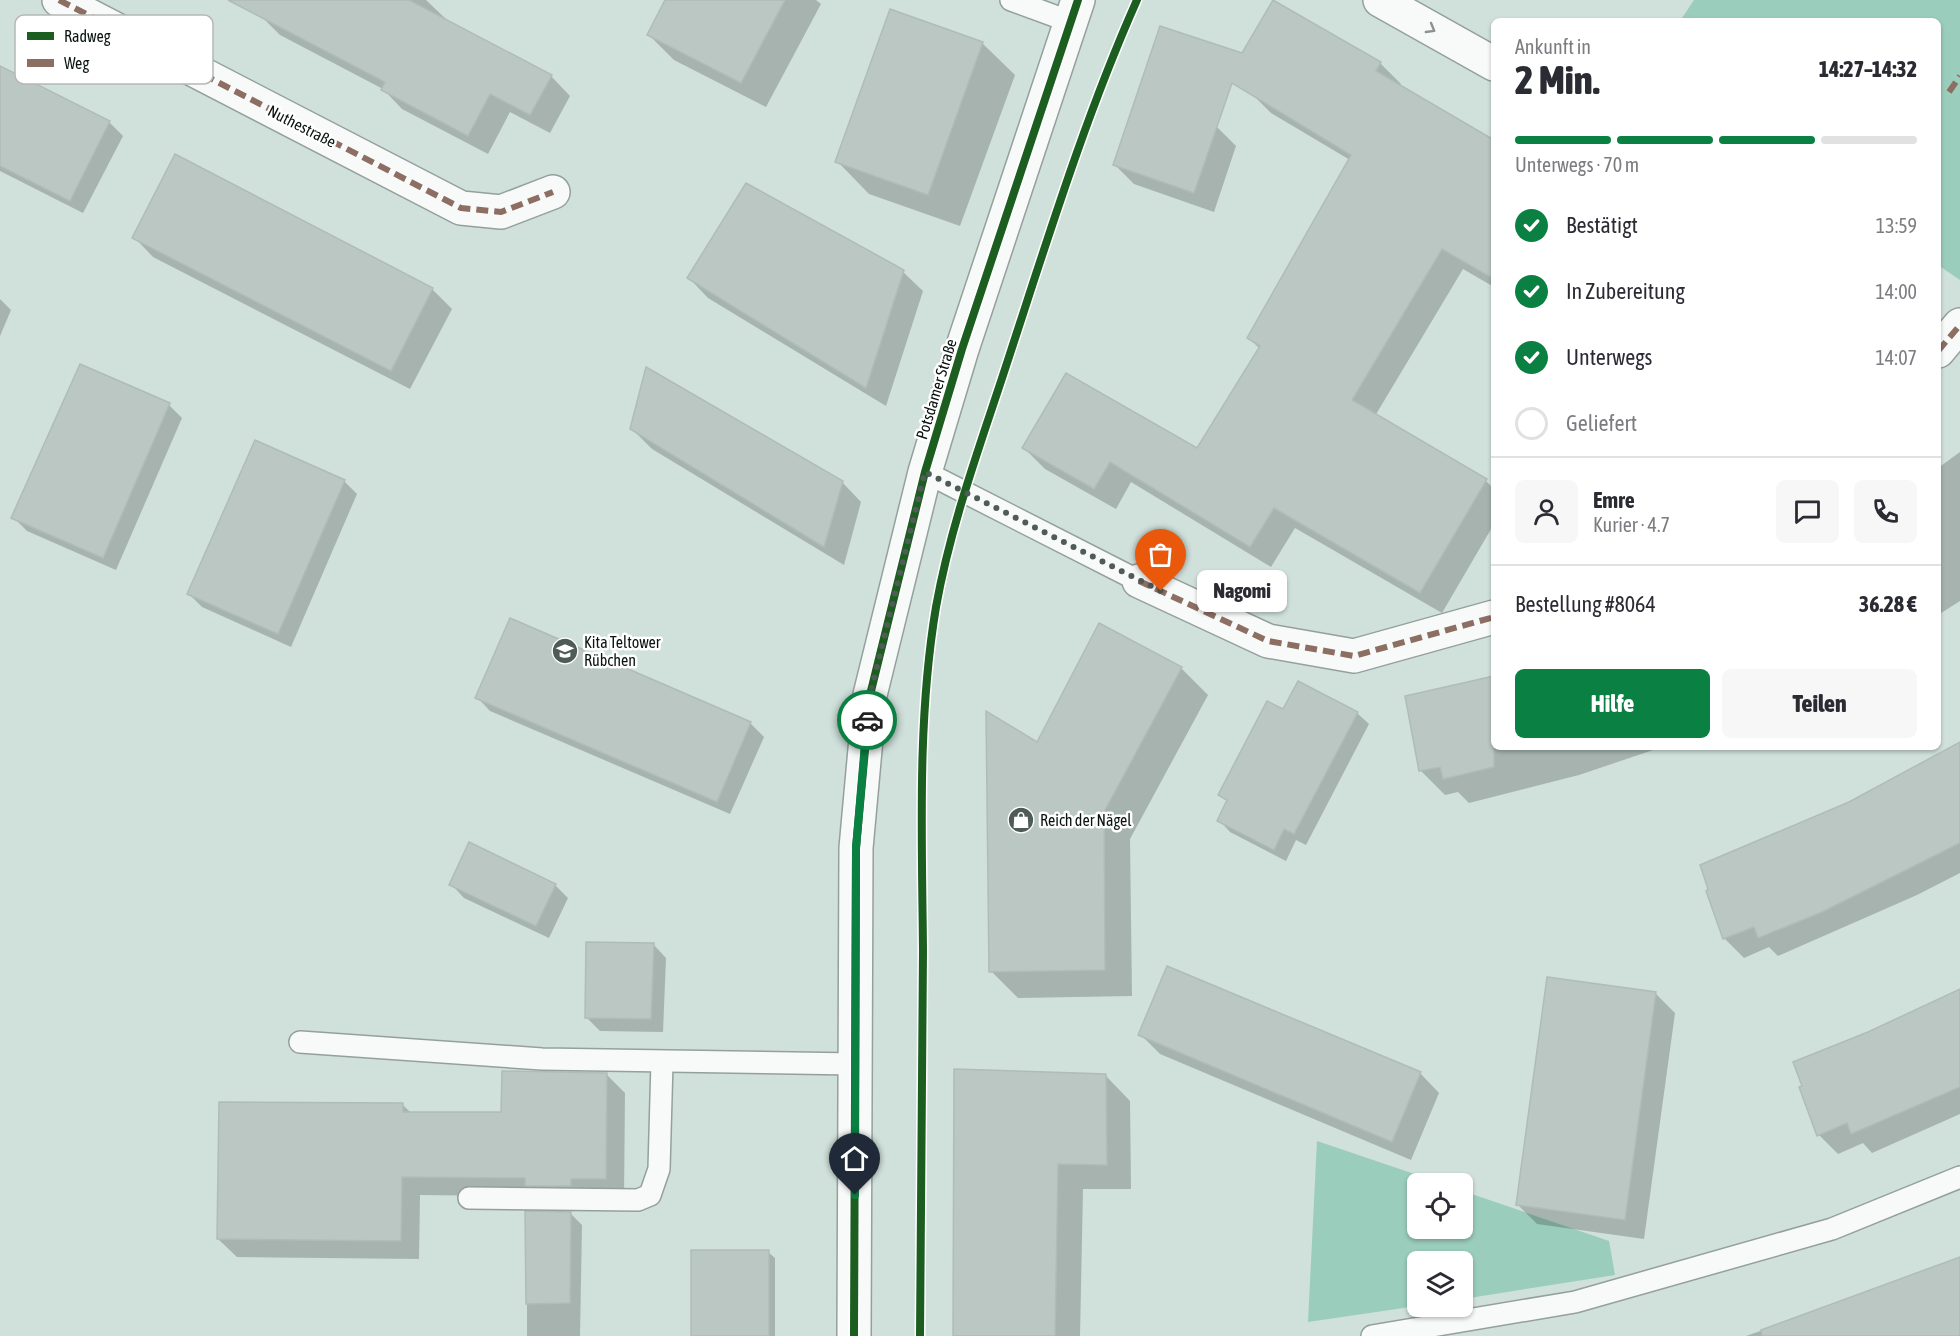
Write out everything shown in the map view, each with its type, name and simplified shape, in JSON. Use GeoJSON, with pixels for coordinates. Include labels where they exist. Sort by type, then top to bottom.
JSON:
{"type":"FeatureCollection","features":[{"type":"Feature","properties":{"kind":"street","name":"Nuthestraße"},"geometry":{"type":"LineString","coordinates":[[59,0],[88,15]]}},
{"type":"Feature","properties":{"kind":"street"},"geometry":{"type":"LineString","coordinates":[[1380,0],[1491,62]]}},
{"type":"Feature","properties":{"kind":"street","name":"Potsdamer Straße"},"geometry":{"type":"LineString","coordinates":[[854,1336],[856,848],[870,695],[925,472],[962,349],[1075,11]]}},
{"type":"Feature","properties":{"kind":"street","name":"Nuthestraße"},"geometry":{"type":"LineString","coordinates":[[213,80],[461,208],[501,212],[553,192]]}},
{"type":"Feature","properties":{"kind":"street"},"geometry":{"type":"LineString","coordinates":[[1941,315],[1960,325],[1941,347]]}},
{"type":"Feature","properties":{"kind":"street"},"geometry":{"type":"LineString","coordinates":[[1139,581],[1268,641],[1354,656],[1491,618]]}},
{"type":"Feature","properties":{"kind":"lane"},"geometry":{"type":"LineString","coordinates":[[1011,0],[1075,11]]}},
{"type":"Feature","properties":{"kind":"lane"},"geometry":{"type":"LineString","coordinates":[[925,472],[1139,581]]}},
{"type":"Feature","properties":{"kind":"lane"},"geometry":{"type":"LineString","coordinates":[[300,1042],[542,1059],[855,1064]]}},
{"type":"Feature","properties":{"kind":"lane"},"geometry":{"type":"LineString","coordinates":[[469,1198],[638,1200],[650,1194],[659,1169],[662,1062]]}},
{"type":"Feature","properties":{"kind":"lane"},"geometry":{"type":"LineString","coordinates":[[1372,1336],[1575,1302],[1832,1229],[1960,1176]]}},
{"type":"Feature","properties":{"kind":"green space"},"geometry":{"type":"Polygon","coordinates":[[[1694,0],[1960,0],[1960,280],[1941,267],[1941,18],[1682,18],[1694,0]]]}},
{"type":"Feature","properties":{"kind":"green space"},"geometry":{"type":"Polygon","coordinates":[[[1317,1141],[1411,1173],[1407,1173],[1407,1239],[1473,1239],[1473,1194],[1609,1241],[1615,1275],[1473,1297],[1473,1251],[1407,1251],[1407,1307],[1308,1322],[1317,1141]]]}},
{"type":"Feature","properties":{"kind":"building"},"geometry":{"type":"Polygon","coordinates":[[[228,0],[409,0],[552,75],[530,115],[490,94],[468,136],[381,90],[385,82],[228,0]]]}},
{"type":"Feature","properties":{"kind":"building"},"geometry":{"type":"Polygon","coordinates":[[[665,0],[785,0],[741,83],[647,35],[665,0]]]}},
{"type":"Feature","properties":{"kind":"building"},"geometry":{"type":"Polygon","coordinates":[[[1273,0],[1381,62],[1376,71],[1491,138],[1491,277],[1442,249],[1352,400],[1487,479],[1420,593],[1274,508],[1250,547],[1110,462],[1094,489],[1022,448],[1066,373],[1197,448],[1260,346],[1247,338],[1351,155],[1232,83],[1194,193],[1113,165],[1160,26],[1242,53],[1273,0]]]}},
{"type":"Feature","properties":{"kind":"building"},"geometry":{"type":"Polygon","coordinates":[[[890,9],[983,42],[928,195],[835,162],[890,9]]]}},
{"type":"Feature","properties":{"kind":"building"},"geometry":{"type":"Polygon","coordinates":[[[0,66],[15,74],[15,84],[36,84],[110,121],[70,201],[0,166],[0,66]]]}},
{"type":"Feature","properties":{"kind":"building"},"geometry":{"type":"Polygon","coordinates":[[[175,154],[433,288],[391,371],[132,238],[175,154]]]}},
{"type":"Feature","properties":{"kind":"building"},"geometry":{"type":"Polygon","coordinates":[[[746,183],[904,270],[866,388],[687,278],[746,183]]]}},
{"type":"Feature","properties":{"kind":"building"},"geometry":{"type":"Polygon","coordinates":[[[80,364],[170,403],[103,558],[11,518],[80,364]]]}},
{"type":"Feature","properties":{"kind":"building"},"geometry":{"type":"Polygon","coordinates":[[[646,367],[843,481],[824,547],[630,429],[646,367]]]}},
{"type":"Feature","properties":{"kind":"building"},"geometry":{"type":"Polygon","coordinates":[[[255,440],[345,480],[278,634],[187,594],[255,440]]]}},
{"type":"Feature","properties":{"kind":"building"},"geometry":{"type":"Polygon","coordinates":[[[510,618],[751,722],[717,802],[475,698],[510,618]]]}},
{"type":"Feature","properties":{"kind":"building"},"geometry":{"type":"Polygon","coordinates":[[[1099,623],[1182,667],[1104,812],[1105,970],[989,972],[986,711],[1037,742],[1099,623]]]}},
{"type":"Feature","properties":{"kind":"building"},"geometry":{"type":"Polygon","coordinates":[[[1491,677],[1491,750],[1494,750],[1494,767],[1443,779],[1440,767],[1419,771],[1405,696],[1491,677]]]}},
{"type":"Feature","properties":{"kind":"building"},"geometry":{"type":"Polygon","coordinates":[[[1298,681],[1358,712],[1294,834],[1284,829],[1274,850],[1217,821],[1227,800],[1218,795],[1267,701],[1283,709],[1298,681]]]}},
{"type":"Feature","properties":{"kind":"building"},"geometry":{"type":"Polygon","coordinates":[[[1960,742],[1960,843],[1822,912],[1758,938],[1754,927],[1723,939],[1706,891],[1708,889],[1700,865],[1849,802],[1960,742]]]}},
{"type":"Feature","properties":{"kind":"building"},"geometry":{"type":"Polygon","coordinates":[[[469,842],[556,884],[536,926],[449,885],[469,842]]]}},
{"type":"Feature","properties":{"kind":"building"},"geometry":{"type":"Polygon","coordinates":[[[586,942],[654,943],[651,1019],[585,1018],[586,942]]]}},
{"type":"Feature","properties":{"kind":"building"},"geometry":{"type":"Polygon","coordinates":[[[1167,966],[1421,1072],[1392,1142],[1138,1035],[1167,966]]]}},
{"type":"Feature","properties":{"kind":"building"},"geometry":{"type":"Polygon","coordinates":[[[1547,977],[1656,992],[1625,1220],[1516,1205],[1547,977]]]}},
{"type":"Feature","properties":{"kind":"building"},"geometry":{"type":"Polygon","coordinates":[[[1960,989],[1960,1087],[1851,1134],[1847,1123],[1817,1136],[1799,1087],[1802,1086],[1793,1062],[1868,1032],[1960,989]]]}},
{"type":"Feature","properties":{"kind":"building"},"geometry":{"type":"Polygon","coordinates":[[[954,1069],[1106,1074],[1107,1165],[1058,1164],[1055,1336],[953,1336],[954,1069]]]}},
{"type":"Feature","properties":{"kind":"building"},"geometry":{"type":"Polygon","coordinates":[[[502,1071],[607,1073],[606,1179],[571,1179],[571,1186],[525,1186],[525,1178],[402,1177],[401,1241],[217,1239],[219,1102],[403,1103],[403,1112],[501,1112],[502,1071]]]}},
{"type":"Feature","properties":{"kind":"building"},"geometry":{"type":"Polygon","coordinates":[[[525,1211],[571,1212],[570,1303],[526,1304],[525,1211]]]}},
{"type":"Feature","properties":{"kind":"building"},"geometry":{"type":"Polygon","coordinates":[[[691,1250],[769,1250],[769,1336],[691,1336],[691,1250]]]}},
{"type":"Feature","properties":{"kind":"building"},"geometry":{"type":"Polygon","coordinates":[[[1960,1257],[1960,1336],[1762,1336],[1761,1330],[1960,1257]]]}},
{"type":"Feature","properties":{"kind":"marked path"},"geometry":{"type":"LineString","coordinates":[[59,0],[88,15]]}},
{"type":"Feature","properties":{"kind":"marked path"},"geometry":{"type":"LineString","coordinates":[[1949,92],[1960,76]]}},
{"type":"Feature","properties":{"kind":"marked path"},"geometry":{"type":"LineString","coordinates":[[213,80],[461,208],[501,212],[553,192]]}},
{"type":"Feature","properties":{"kind":"marked path"},"geometry":{"type":"LineString","coordinates":[[1941,347],[1960,325]]}},
{"type":"Feature","properties":{"kind":"marked path"},"geometry":{"type":"LineString","coordinates":[[1139,581],[1268,641],[1354,656],[1491,618]]}},
{"type":"Feature","properties":{"kind":"cycle path"},"geometry":{"type":"LineString","coordinates":[[854,1336],[856,848],[870,695],[925,472],[962,349],[1078,0]]}},
{"type":"Feature","properties":{"kind":"cycle path"},"geometry":{"type":"LineString","coordinates":[[920,1336],[923,1047],[922,779],[926,692],[936,607],[967,484],[1052,225],[1100,89],[1137,0]]}},
{"type":"Feature","properties":{"kind":"way so far"},"geometry":{"type":"LineString","coordinates":[[867,720],[870,695],[898,574],[925,472],[1161,591]]}},
{"type":"Feature","properties":{"kind":"place","name":"Nagomi"},"geometry":{"type":"Point","coordinates":[1161,591]}},
{"type":"Feature","properties":{"kind":"place","name":"Kita Teltower Rübchen"},"geometry":{"type":"Point","coordinates":[565,651]}},
{"type":"Feature","properties":{"kind":"place","name":"Reich der Nägel"},"geometry":{"type":"Point","coordinates":[1021,820]}},
{"type":"Feature","properties":{"kind":"route"},"geometry":{"type":"LineString","coordinates":[[855,1195],[856,848],[867,720]]}}]}
